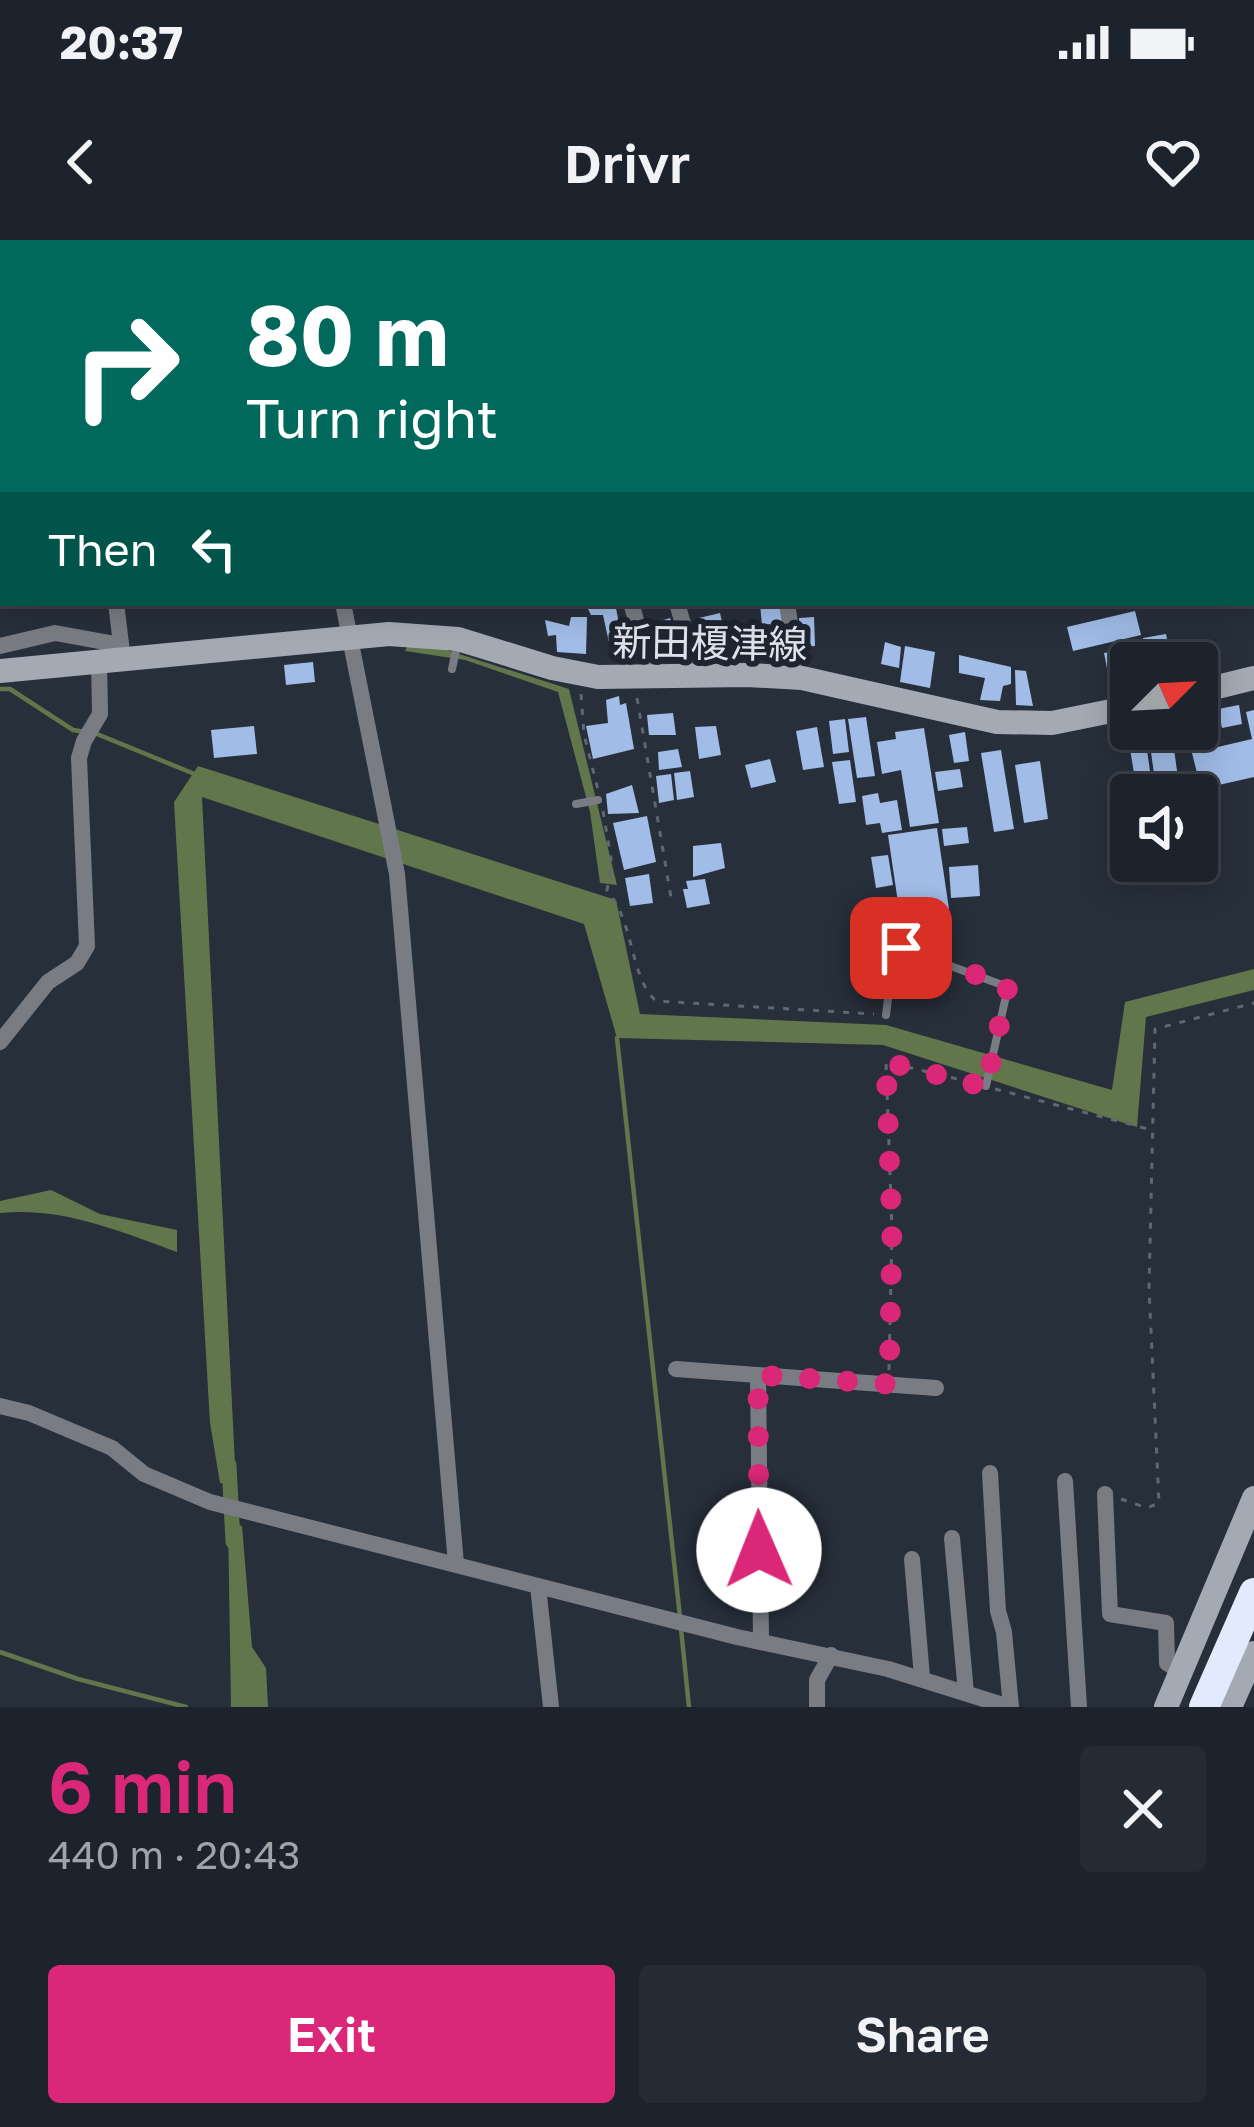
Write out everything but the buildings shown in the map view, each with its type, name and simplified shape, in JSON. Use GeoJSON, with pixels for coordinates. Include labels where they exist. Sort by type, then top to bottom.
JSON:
{"type":"FeatureCollection","features":[{"type":"Feature","properties":{"kind":"highway"},"geometry":{"type":"LineString","coordinates":[[1204,1707],[1254,1593]]}},
{"type":"Feature","properties":{"kind":"highway"},"geometry":{"type":"LineString","coordinates":[[1214,1707],[1254,1616]]}},
{"type":"Feature","properties":{"kind":"main road","name":"新田榎津線"},"geometry":{"type":"LineString","coordinates":[[0,671],[114,655],[389,634],[458,639],[598,677],[798,678],[839,683],[997,722],[1052,723],[1110,711]]}},
{"type":"Feature","properties":{"kind":"main road"},"geometry":{"type":"LineString","coordinates":[[1218,687],[1254,678]]}},
{"type":"Feature","properties":{"kind":"main road"},"geometry":{"type":"LineString","coordinates":[[1166,1707],[1254,1498]]}},
{"type":"Feature","properties":{"kind":"main road"},"geometry":{"type":"LineString","coordinates":[[1230,1707],[1254,1653]]}},
{"type":"Feature","properties":{"kind":"street"},"geometry":{"type":"LineString","coordinates":[[0,1042],[48,982],[77,963],[87,946],[80,758],[84,741],[97,723],[114,655],[116,606]]}},
{"type":"Feature","properties":{"kind":"street"},"geometry":{"type":"LineString","coordinates":[[344,606],[395,863],[456,1564]]}},
{"type":"Feature","properties":{"kind":"street"},"geometry":{"type":"LineString","coordinates":[[632,606],[644,678]]}},
{"type":"Feature","properties":{"kind":"street"},"geometry":{"type":"LineString","coordinates":[[678,606],[698,676]]}},
{"type":"Feature","properties":{"kind":"street"},"geometry":{"type":"LineString","coordinates":[[787,606],[798,678]]}},
{"type":"Feature","properties":{"kind":"street"},"geometry":{"type":"LineString","coordinates":[[0,646],[55,633],[114,655]]}},
{"type":"Feature","properties":{"kind":"street"},"geometry":{"type":"LineString","coordinates":[[676,1369],[936,1388]]}},
{"type":"Feature","properties":{"kind":"street"},"geometry":{"type":"LineString","coordinates":[[758,1375],[760,1640]]}},
{"type":"Feature","properties":{"kind":"street"},"geometry":{"type":"LineString","coordinates":[[0,1406],[29,1413],[112,1448],[144,1474],[210,1502],[680,1622],[922,1677],[1001,1705],[1004,1632],[998,1611],[990,1473]]}},
{"type":"Feature","properties":{"kind":"street"},"geometry":{"type":"LineString","coordinates":[[1065,1481],[1079,1707]]}},
{"type":"Feature","properties":{"kind":"street"},"geometry":{"type":"LineString","coordinates":[[1106,1494],[1110,1614],[1166,1623],[1167,1663],[1179,1671]]}},
{"type":"Feature","properties":{"kind":"street"},"geometry":{"type":"LineString","coordinates":[[952,1538],[966,1693]]}},
{"type":"Feature","properties":{"kind":"street"},"geometry":{"type":"LineString","coordinates":[[912,1559],[922,1677]]}},
{"type":"Feature","properties":{"kind":"street"},"geometry":{"type":"LineString","coordinates":[[538,1586],[551,1707]]}},
{"type":"Feature","properties":{"kind":"street"},"geometry":{"type":"LineString","coordinates":[[817,1707],[818,1680],[831,1655]]}},
{"type":"Feature","properties":{"kind":"lane"},"geometry":{"type":"LineString","coordinates":[[452,668],[458,639]]}},
{"type":"Feature","properties":{"kind":"lane"},"geometry":{"type":"LineString","coordinates":[[576,804],[598,800]]}},
{"type":"Feature","properties":{"kind":"lane"},"geometry":{"type":"LineString","coordinates":[[886,1015],[896,950],[911,950],[1008,986],[987,1083]]}},
{"type":"Feature","properties":{"kind":"path"},"geometry":{"type":"LineString","coordinates":[[644,678],[673,903]]}},
{"type":"Feature","properties":{"kind":"path"},"geometry":{"type":"LineString","coordinates":[[584,686],[579,702],[611,859],[607,891],[626,919],[651,997],[886,1015]]}},
{"type":"Feature","properties":{"kind":"path"},"geometry":{"type":"LineString","coordinates":[[1106,1494],[1147,1508],[1160,1503],[1149,1288],[1156,1029],[1254,1003]]}},
{"type":"Feature","properties":{"kind":"path"},"geometry":{"type":"LineString","coordinates":[[889,1384],[892,1231],[886,1062],[987,1083],[1152,1129]]}},
{"type":"Feature","properties":{"kind":"shaded area"},"geometry":{"type":"Polygon","coordinates":[[[408,645],[437,647],[569,689],[617,885],[600,883],[590,812],[558,692],[465,660],[405,651],[408,645]]]}},
{"type":"Feature","properties":{"kind":"shaded area"},"geometry":{"type":"Polygon","coordinates":[[[198,766],[616,900],[640,1014],[886,1025],[1112,1090],[1125,1002],[1254,969],[1254,990],[1146,1017],[1137,1127],[883,1045],[617,1038],[584,924],[202,797],[236,1485],[220,1483],[210,1423],[174,802],[198,766]]]}},
{"type":"Feature","properties":{"kind":"shaded area"},"geometry":{"type":"Polygon","coordinates":[[[51,1190],[100,1214],[177,1230],[177,1252],[69,1217],[0,1213],[0,1201],[51,1190]]]}},
{"type":"Feature","properties":{"kind":"shaded area"},"geometry":{"type":"Polygon","coordinates":[[[228,1522],[242,1526],[252,1647],[266,1668],[268,1707],[231,1707],[228,1522]]]}},
{"type":"Feature","properties":{"kind":"waterway"},"geometry":{"type":"LineString","coordinates":[[0,689],[10,689],[73,730],[86,732]]}},
{"type":"Feature","properties":{"kind":"waterway"},"geometry":{"type":"LineString","coordinates":[[97,734],[197,775]]}},
{"type":"Feature","properties":{"kind":"waterway"},"geometry":{"type":"LineString","coordinates":[[617,1038],[680,1617]]}},
{"type":"Feature","properties":{"kind":"waterway"},"geometry":{"type":"LineString","coordinates":[[229,1465],[233,1542]]}},
{"type":"Feature","properties":{"kind":"waterway"},"geometry":{"type":"LineString","coordinates":[[681,1629],[689,1707]]}},
{"type":"Feature","properties":{"kind":"waterway"},"geometry":{"type":"LineString","coordinates":[[0,1652],[78,1679],[186,1707]]}},
{"type":"Feature","properties":{"kind":"route"},"geometry":{"type":"LineString","coordinates":[[759,1550],[758,1375],[889,1384],[892,1231],[886,1062],[986,1087],[1002,1026],[1008,986],[901,948]]}}]}
